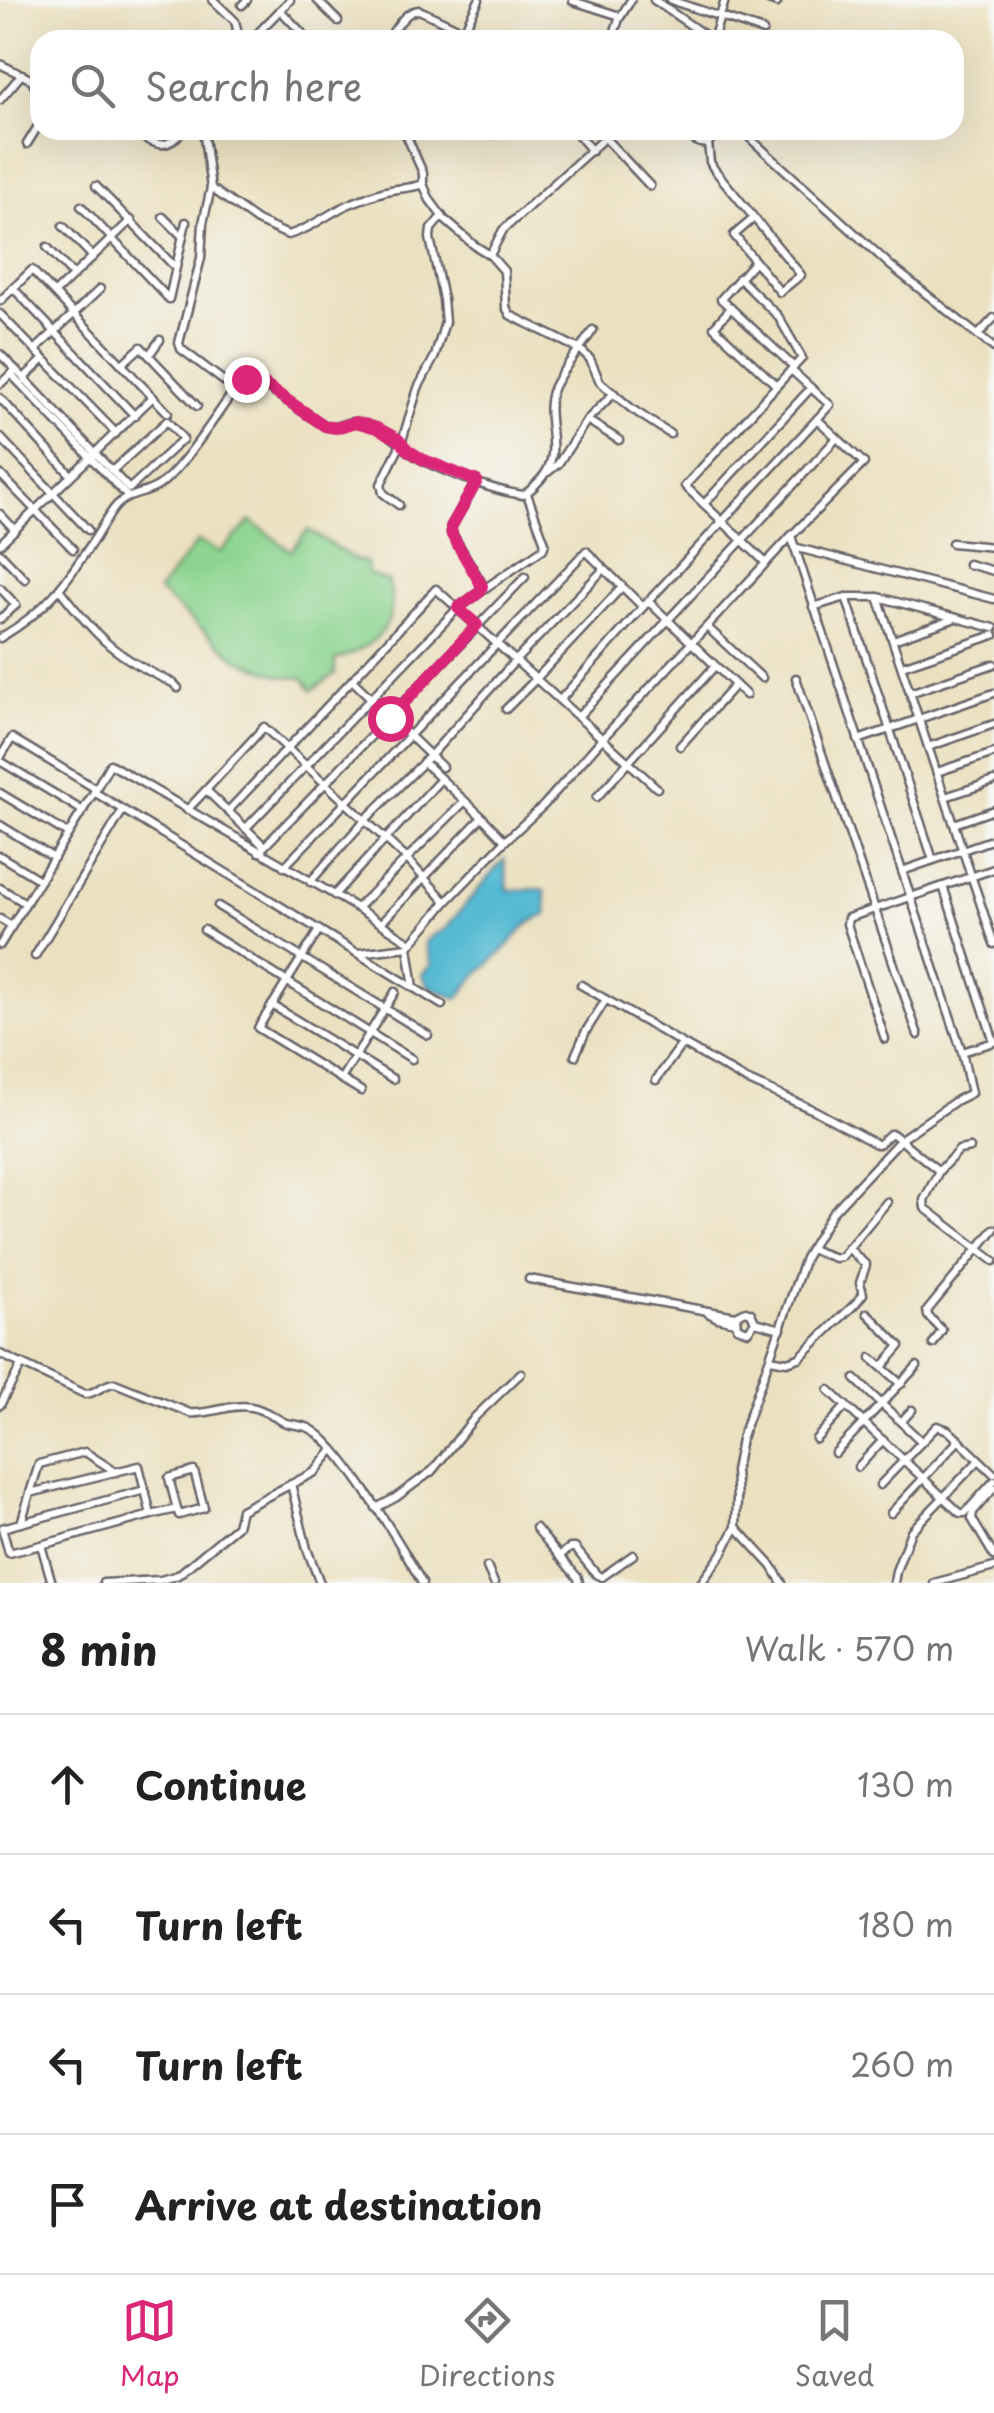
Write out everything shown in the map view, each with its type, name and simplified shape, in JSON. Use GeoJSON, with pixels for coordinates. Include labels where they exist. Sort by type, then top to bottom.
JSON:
{"type":"FeatureCollection","features":[{"type":"Feature","properties":{"kind":"street"},"geometry":{"type":"LineString","coordinates":[[213,0],[235,21],[237,30]]}},
{"type":"Feature","properties":{"kind":"street"},"geometry":{"type":"LineString","coordinates":[[261,30],[290,0]]}},
{"type":"Feature","properties":{"kind":"street"},"geometry":{"type":"LineString","coordinates":[[317,0],[338,21]]}},
{"type":"Feature","properties":{"kind":"street"},"geometry":{"type":"LineString","coordinates":[[396,30],[408,12],[414,10],[464,30],[480,0]]}},
{"type":"Feature","properties":{"kind":"street"},"geometry":{"type":"LineString","coordinates":[[615,30],[632,0]]}},
{"type":"Feature","properties":{"kind":"street"},"geometry":{"type":"LineString","coordinates":[[654,0],[698,30]]}},
{"type":"Feature","properties":{"kind":"street"},"geometry":{"type":"LineString","coordinates":[[670,0],[691,3],[758,30]]}},
{"type":"Feature","properties":{"kind":"street"},"geometry":{"type":"LineString","coordinates":[[715,30],[725,0]]}},
{"type":"Feature","properties":{"kind":"street"},"geometry":{"type":"LineString","coordinates":[[768,0],[777,3]]}},
{"type":"Feature","properties":{"kind":"street"},"geometry":{"type":"LineString","coordinates":[[573,1],[620,16]]}},
{"type":"Feature","properties":{"kind":"street"},"geometry":{"type":"LineString","coordinates":[[280,10],[299,30]]}},
{"type":"Feature","properties":{"kind":"street"},"geometry":{"type":"LineString","coordinates":[[0,64],[30,79]]}},
{"type":"Feature","properties":{"kind":"street"},"geometry":{"type":"LineString","coordinates":[[0,100],[22,74]]}},
{"type":"Feature","properties":{"kind":"street"},"geometry":{"type":"LineString","coordinates":[[27,144],[30,139]]}},
{"type":"Feature","properties":{"kind":"street"},"geometry":{"type":"LineString","coordinates":[[149,140],[168,144],[175,140]]}},
{"type":"Feature","properties":{"kind":"street"},"geometry":{"type":"LineString","coordinates":[[204,140],[212,188],[203,223],[202,258],[179,343],[184,352],[229,385],[231,395]]}},
{"type":"Feature","properties":{"kind":"street"},"geometry":{"type":"LineString","coordinates":[[408,140],[430,200],[442,216],[490,255],[504,272],[510,314],[581,350],[590,359],[597,378],[632,409],[670,434]]}},
{"type":"Feature","properties":{"kind":"street"},"geometry":{"type":"LineString","coordinates":[[582,140],[592,152]]}},
{"type":"Feature","properties":{"kind":"street"},"geometry":{"type":"LineString","coordinates":[[490,255],[503,230],[604,140]]}},
{"type":"Feature","properties":{"kind":"street"},"geometry":{"type":"LineString","coordinates":[[608,140],[650,186]]}},
{"type":"Feature","properties":{"kind":"street"},"geometry":{"type":"LineString","coordinates":[[694,140],[701,144],[711,140]]}},
{"type":"Feature","properties":{"kind":"street"},"geometry":{"type":"LineString","coordinates":[[752,140],[891,266],[994,348]]}},
{"type":"Feature","properties":{"kind":"street"},"geometry":{"type":"LineString","coordinates":[[708,143],[714,170],[801,274],[780,292],[734,236],[754,218]]}},
{"type":"Feature","properties":{"kind":"street"},"geometry":{"type":"LineString","coordinates":[[212,188],[266,226],[288,235],[304,231],[334,210],[354,202],[423,184]]}},
{"type":"Feature","properties":{"kind":"street"},"geometry":{"type":"LineString","coordinates":[[96,186],[176,268]]}},
{"type":"Feature","properties":{"kind":"street"},"geometry":{"type":"LineString","coordinates":[[81,206],[169,299],[186,222]]}},
{"type":"Feature","properties":{"kind":"street"},"geometry":{"type":"LineString","coordinates":[[399,506],[381,488],[401,444],[418,388],[435,356],[444,322],[444,299],[430,238],[442,216]]}},
{"type":"Feature","properties":{"kind":"street"},"geometry":{"type":"LineString","coordinates":[[163,217],[183,237]]}},
{"type":"Feature","properties":{"kind":"street"},"geometry":{"type":"LineString","coordinates":[[55,293],[131,220]]}},
{"type":"Feature","properties":{"kind":"street"},"geometry":{"type":"LineString","coordinates":[[63,226],[93,257]]}},
{"type":"Feature","properties":{"kind":"street"},"geometry":{"type":"LineString","coordinates":[[47,247],[73,275]]}},
{"type":"Feature","properties":{"kind":"street"},"geometry":{"type":"LineString","coordinates":[[560,700],[830,405],[721,298],[755,261]]}},
{"type":"Feature","properties":{"kind":"street"},"geometry":{"type":"LineString","coordinates":[[0,301],[32,270],[168,413]]}},
{"type":"Feature","properties":{"kind":"street"},"geometry":{"type":"LineString","coordinates":[[738,278],[778,316],[802,358],[686,483],[686,490],[766,563]]}},
{"type":"Feature","properties":{"kind":"street"},"geometry":{"type":"LineString","coordinates":[[14,288],[135,416]]}},
{"type":"Feature","properties":{"kind":"street"},"geometry":{"type":"LineString","coordinates":[[36,350],[100,289]]}},
{"type":"Feature","properties":{"kind":"street"},"geometry":{"type":"LineString","coordinates":[[730,308],[714,326],[776,386]]}},
{"type":"Feature","properties":{"kind":"street"},"geometry":{"type":"LineString","coordinates":[[0,314],[116,434]]}},
{"type":"Feature","properties":{"kind":"street"},"geometry":{"type":"LineString","coordinates":[[978,335],[994,318]]}},
{"type":"Feature","properties":{"kind":"street"},"geometry":{"type":"LineString","coordinates":[[546,474],[554,439],[552,394],[556,382],[593,330]]}},
{"type":"Feature","properties":{"kind":"street"},"geometry":{"type":"LineString","coordinates":[[148,355],[160,340]]}},
{"type":"Feature","properties":{"kind":"street"},"geometry":{"type":"LineString","coordinates":[[122,364],[141,347],[197,406]]}},
{"type":"Feature","properties":{"kind":"street"},"geometry":{"type":"LineString","coordinates":[[0,354],[93,456],[129,489],[184,440],[167,421],[112,471]]}},
{"type":"Feature","properties":{"kind":"street"},"geometry":{"type":"LineString","coordinates":[[24,378],[44,358]]}},
{"type":"Feature","properties":{"kind":"street"},"geometry":{"type":"LineString","coordinates":[[13,372],[24,378],[127,496]]}},
{"type":"Feature","properties":{"kind":"street"},"geometry":{"type":"LineString","coordinates":[[0,384],[13,372]]}},
{"type":"Feature","properties":{"kind":"street"},"geometry":{"type":"LineString","coordinates":[[174,382],[183,373]]}},
{"type":"Feature","properties":{"kind":"street"},"geometry":{"type":"LineString","coordinates":[[0,638],[41,611],[60,590],[110,513],[127,496],[153,489],[171,474],[246,379],[254,379],[325,426],[336,428],[356,422],[392,436],[422,459],[517,494],[527,494],[558,464],[587,420],[614,393]]}},
{"type":"Feature","properties":{"kind":"street"},"geometry":{"type":"LineString","coordinates":[[704,504],[811,388]]}},
{"type":"Feature","properties":{"kind":"street"},"geometry":{"type":"LineString","coordinates":[[0,398],[72,476]]}},
{"type":"Feature","properties":{"kind":"street"},"geometry":{"type":"LineString","coordinates":[[0,544],[153,398]]}},
{"type":"Feature","properties":{"kind":"street"},"geometry":{"type":"LineString","coordinates":[[357,953],[410,945],[790,536],[864,463],[817,419]]}},
{"type":"Feature","properties":{"kind":"street"},"geometry":{"type":"LineString","coordinates":[[587,420],[619,440]]}},
{"type":"Feature","properties":{"kind":"street"},"geometry":{"type":"LineString","coordinates":[[0,437],[88,530]]}},
{"type":"Feature","properties":{"kind":"street"},"geometry":{"type":"LineString","coordinates":[[578,717],[837,438]]}},
{"type":"Feature","properties":{"kind":"street"},"geometry":{"type":"LineString","coordinates":[[0,474],[73,549]]}},
{"type":"Feature","properties":{"kind":"street"},"geometry":{"type":"LineString","coordinates":[[477,481],[451,532],[480,582],[480,592]]}},
{"type":"Feature","properties":{"kind":"street"},"geometry":{"type":"LineString","coordinates":[[246,828],[458,608],[543,549],[527,494]]}},
{"type":"Feature","properties":{"kind":"street"},"geometry":{"type":"LineString","coordinates":[[0,514],[15,530]]}},
{"type":"Feature","properties":{"kind":"street"},"geometry":{"type":"LineString","coordinates":[[701,1583],[736,1527],[735,1471],[741,1439],[810,1250],[832,1213],[901,1139],[971,1094],[962,1052],[790,536]]}},
{"type":"Feature","properties":{"kind":"street"},"geometry":{"type":"LineString","coordinates":[[952,542],[994,547]]}},
{"type":"Feature","properties":{"kind":"street"},"geometry":{"type":"LineString","coordinates":[[794,547],[994,599]]}},
{"type":"Feature","properties":{"kind":"street"},"geometry":{"type":"LineString","coordinates":[[284,866],[586,551],[746,695]]}},
{"type":"Feature","properties":{"kind":"street"},"geometry":{"type":"LineString","coordinates":[[0,553],[25,579]]}},
{"type":"Feature","properties":{"kind":"street"},"geometry":{"type":"LineString","coordinates":[[968,564],[994,571]]}},
{"type":"Feature","properties":{"kind":"street"},"geometry":{"type":"LineString","coordinates":[[310,882],[604,569]]}},
{"type":"Feature","properties":{"kind":"street"},"geometry":{"type":"LineString","coordinates":[[262,849],[524,577]]}},
{"type":"Feature","properties":{"kind":"street"},"geometry":{"type":"LineString","coordinates":[[506,709],[622,587]]}},
{"type":"Feature","properties":{"kind":"street"},"geometry":{"type":"LineString","coordinates":[[0,588],[16,604],[0,623],[9,633]]}},
{"type":"Feature","properties":{"kind":"street"},"geometry":{"type":"LineString","coordinates":[[228,810],[436,589],[656,788]]}},
{"type":"Feature","properties":{"kind":"street"},"geometry":{"type":"LineString","coordinates":[[60,590],[122,657],[178,688]]}},
{"type":"Feature","properties":{"kind":"street"},"geometry":{"type":"LineString","coordinates":[[813,607],[846,597],[878,596],[994,632]]}},
{"type":"Feature","properties":{"kind":"street"},"geometry":{"type":"LineString","coordinates":[[878,596],[994,944]]}},
{"type":"Feature","properties":{"kind":"street"},"geometry":{"type":"LineString","coordinates":[[846,597],[933,860]]}},
{"type":"Feature","properties":{"kind":"street"},"geometry":{"type":"LineString","coordinates":[[893,640],[956,618]]}},
{"type":"Feature","properties":{"kind":"street"},"geometry":{"type":"LineString","coordinates":[[707,628],[762,678]]}},
{"type":"Feature","properties":{"kind":"street"},"geometry":{"type":"LineString","coordinates":[[902,666],[994,632]]}},
{"type":"Feature","properties":{"kind":"street"},"geometry":{"type":"LineString","coordinates":[[910,692],[994,664]]}},
{"type":"Feature","properties":{"kind":"street"},"geometry":{"type":"LineString","coordinates":[[597,797],[715,666]]}},
{"type":"Feature","properties":{"kind":"street"},"geometry":{"type":"LineString","coordinates":[[796,678],[918,1034]]}},
{"type":"Feature","properties":{"kind":"street"},"geometry":{"type":"LineString","coordinates":[[352,680],[442,767]]}},
{"type":"Feature","properties":{"kind":"street"},"geometry":{"type":"LineString","coordinates":[[680,746],[735,685]]}},
{"type":"Feature","properties":{"kind":"street"},"geometry":{"type":"LineString","coordinates":[[858,740],[994,693]]}},
{"type":"Feature","properties":{"kind":"street"},"geometry":{"type":"LineString","coordinates":[[928,747],[994,724]]}},
{"type":"Feature","properties":{"kind":"street"},"geometry":{"type":"LineString","coordinates":[[187,810],[264,727],[406,858],[446,902]]}},
{"type":"Feature","properties":{"kind":"street"},"geometry":{"type":"LineString","coordinates":[[82,811],[0,759],[12,738],[442,1005]]}},
{"type":"Feature","properties":{"kind":"street"},"geometry":{"type":"LineString","coordinates":[[937,772],[994,753]]}},
{"type":"Feature","properties":{"kind":"street"},"geometry":{"type":"LineString","coordinates":[[423,762],[505,841]]}},
{"type":"Feature","properties":{"kind":"street"},"geometry":{"type":"LineString","coordinates":[[0,945],[110,764],[262,849],[410,945],[414,988]]}},
{"type":"Feature","properties":{"kind":"street"},"geometry":{"type":"LineString","coordinates":[[334,895],[441,779]]}},
{"type":"Feature","properties":{"kind":"street"},"geometry":{"type":"LineString","coordinates":[[945,797],[994,781]]}},
{"type":"Feature","properties":{"kind":"street"},"geometry":{"type":"LineString","coordinates":[[206,790],[262,849]]}},
{"type":"Feature","properties":{"kind":"street"},"geometry":{"type":"LineString","coordinates":[[0,793],[68,834]]}},
{"type":"Feature","properties":{"kind":"street"},"geometry":{"type":"LineString","coordinates":[[357,908],[465,801]]}},
{"type":"Feature","properties":{"kind":"street"},"geometry":{"type":"LineString","coordinates":[[35,956],[123,810]]}},
{"type":"Feature","properties":{"kind":"street"},"geometry":{"type":"LineString","coordinates":[[954,824],[994,810]]}},
{"type":"Feature","properties":{"kind":"street"},"geometry":{"type":"LineString","coordinates":[[381,924],[482,816]]}},
{"type":"Feature","properties":{"kind":"street"},"geometry":{"type":"LineString","coordinates":[[0,825],[54,858]]}},
{"type":"Feature","properties":{"kind":"street"},"geometry":{"type":"LineString","coordinates":[[902,871],[994,839]]}},
{"type":"Feature","properties":{"kind":"street"},"geometry":{"type":"LineString","coordinates":[[0,856],[40,880]]}},
{"type":"Feature","properties":{"kind":"street"},"geometry":{"type":"LineString","coordinates":[[885,1039],[848,918],[994,869]]}},
{"type":"Feature","properties":{"kind":"street"},"geometry":{"type":"LineString","coordinates":[[943,886],[994,1042],[962,1052]]}},
{"type":"Feature","properties":{"kind":"street"},"geometry":{"type":"LineString","coordinates":[[0,888],[26,903]]}},
{"type":"Feature","properties":{"kind":"street"},"geometry":{"type":"LineString","coordinates":[[218,906],[428,1035]]}},
{"type":"Feature","properties":{"kind":"street"},"geometry":{"type":"LineString","coordinates":[[0,919],[12,926]]}},
{"type":"Feature","properties":{"kind":"street"},"geometry":{"type":"LineString","coordinates":[[204,930],[412,1059]]}},
{"type":"Feature","properties":{"kind":"street"},"geometry":{"type":"LineString","coordinates":[[319,930],[258,1028],[361,1091]]}},
{"type":"Feature","properties":{"kind":"street"},"geometry":{"type":"LineString","coordinates":[[581,985],[744,1078],[816,1110],[876,1144],[890,1134],[901,1139],[940,1171]]}},
{"type":"Feature","properties":{"kind":"street"},"geometry":{"type":"LineString","coordinates":[[341,1078],[395,992]]}},
{"type":"Feature","properties":{"kind":"street"},"geometry":{"type":"LineString","coordinates":[[575,1056],[605,1001]]}},
{"type":"Feature","properties":{"kind":"street"},"geometry":{"type":"LineString","coordinates":[[272,1005],[393,1079]]}},
{"type":"Feature","properties":{"kind":"street"},"geometry":{"type":"LineString","coordinates":[[656,1080],[682,1044]]}},
{"type":"Feature","properties":{"kind":"street"},"geometry":{"type":"LineString","coordinates":[[970,1148],[959,1150],[940,1171],[924,1200],[925,1208],[994,1262]]}},
{"type":"Feature","properties":{"kind":"street"},"geometry":{"type":"LineString","coordinates":[[810,1250],[838,1258],[887,1202]]}},
{"type":"Feature","properties":{"kind":"street"},"geometry":{"type":"LineString","coordinates":[[932,1344],[942,1330],[928,1311],[994,1229]]}},
{"type":"Feature","properties":{"kind":"street"},"geometry":{"type":"LineString","coordinates":[[770,1359],[787,1362],[799,1358],[862,1296],[860,1280],[866,1265],[848,1248]]}},
{"type":"Feature","properties":{"kind":"street"},"geometry":{"type":"LineString","coordinates":[[529,1278],[707,1312],[719,1311],[736,1319]]}},
{"type":"Feature","properties":{"kind":"street"},"geometry":{"type":"LineString","coordinates":[[736,1319],[746,1311],[755,1322]]}},
{"type":"Feature","properties":{"kind":"street"},"geometry":{"type":"LineString","coordinates":[[867,1314],[900,1346],[882,1368]]}},
{"type":"Feature","properties":{"kind":"street"},"geometry":{"type":"LineString","coordinates":[[736,1319],[737,1327],[748,1331],[755,1322]]}},
{"type":"Feature","properties":{"kind":"street"},"geometry":{"type":"LineString","coordinates":[[755,1322],[781,1329]]}},
{"type":"Feature","properties":{"kind":"street"},"geometry":{"type":"LineString","coordinates":[[0,1354],[85,1394],[116,1384],[190,1413],[254,1407],[287,1423],[310,1428],[333,1450],[376,1508],[422,1583]]}},
{"type":"Feature","properties":{"kind":"street"},"geometry":{"type":"LineString","coordinates":[[871,1358],[900,1384]]}},
{"type":"Feature","properties":{"kind":"street"},"geometry":{"type":"LineString","coordinates":[[0,1405],[22,1364]]}},
{"type":"Feature","properties":{"kind":"street"},"geometry":{"type":"LineString","coordinates":[[835,1454],[917,1366]]}},
{"type":"Feature","properties":{"kind":"street"},"geometry":{"type":"LineString","coordinates":[[376,1508],[432,1471],[476,1416],[520,1373]]}},
{"type":"Feature","properties":{"kind":"street"},"geometry":{"type":"LineString","coordinates":[[855,1379],[921,1440]]}},
{"type":"Feature","properties":{"kind":"street"},"geometry":{"type":"LineString","coordinates":[[829,1390],[960,1513],[965,1514],[994,1481]]}},
{"type":"Feature","properties":{"kind":"street"},"geometry":{"type":"LineString","coordinates":[[816,1439],[846,1406]]}},
{"type":"Feature","properties":{"kind":"street"},"geometry":{"type":"LineString","coordinates":[[901,1422],[912,1410]]}},
{"type":"Feature","properties":{"kind":"street"},"geometry":{"type":"LineString","coordinates":[[880,1485],[937,1426],[959,1440],[994,1481]]}},
{"type":"Feature","properties":{"kind":"street"},"geometry":{"type":"LineString","coordinates":[[858,1468],[882,1440]]}},
{"type":"Feature","properties":{"kind":"street"},"geometry":{"type":"LineString","coordinates":[[891,1512],[959,1440]]}},
{"type":"Feature","properties":{"kind":"street"},"geometry":{"type":"LineString","coordinates":[[103,1583],[178,1576],[237,1526],[242,1510],[315,1472],[333,1450]]}},
{"type":"Feature","properties":{"kind":"street"},"geometry":{"type":"LineString","coordinates":[[20,1523],[39,1464],[86,1452],[116,1472]]}},
{"type":"Feature","properties":{"kind":"street"},"geometry":{"type":"LineString","coordinates":[[894,1583],[911,1532],[979,1460]]}},
{"type":"Feature","properties":{"kind":"street"},"geometry":{"type":"LineString","coordinates":[[30,1493],[139,1466],[151,1515]]}},
{"type":"Feature","properties":{"kind":"street"},"geometry":{"type":"LineString","coordinates":[[194,1471],[204,1508],[179,1515],[177,1509],[169,1478],[194,1471]]}},
{"type":"Feature","properties":{"kind":"street"},"geometry":{"type":"LineString","coordinates":[[994,1481],[972,1519],[994,1556]]}},
{"type":"Feature","properties":{"kind":"street"},"geometry":{"type":"LineString","coordinates":[[292,1484],[306,1550],[320,1583]]}},
{"type":"Feature","properties":{"kind":"street"},"geometry":{"type":"LineString","coordinates":[[145,1490],[1,1528],[9,1553],[177,1509]]}},
{"type":"Feature","properties":{"kind":"street"},"geometry":{"type":"LineString","coordinates":[[736,1527],[772,1566],[782,1583]]}},
{"type":"Feature","properties":{"kind":"street"},"geometry":{"type":"LineString","coordinates":[[536,1528],[580,1583]]}},
{"type":"Feature","properties":{"kind":"street"},"geometry":{"type":"LineString","coordinates":[[40,1545],[52,1583]]}},
{"type":"Feature","properties":{"kind":"street"},"geometry":{"type":"LineString","coordinates":[[560,1556],[574,1548],[602,1577],[634,1555]]}},
{"type":"Feature","properties":{"kind":"street"},"geometry":{"type":"LineString","coordinates":[[486,1567],[494,1583]]}},
{"type":"Feature","properties":{"kind":"street"},"geometry":{"type":"LineString","coordinates":[[934,1583],[994,1567]]}},
{"type":"Feature","properties":{"kind":"green space"},"geometry":{"type":"Polygon","coordinates":[[[251,521],[291,551],[308,530],[356,560],[366,562],[368,574],[388,581],[388,622],[373,641],[335,660],[335,674],[312,690],[303,678],[280,676],[238,660],[158,591],[198,541],[220,552],[251,521]]]}},
{"type":"Feature","properties":{"kind":"water"},"geometry":{"type":"Polygon","coordinates":[[[504,859],[508,890],[542,889],[547,915],[522,930],[458,999],[428,986],[422,974],[431,965],[425,942],[444,930],[504,859]]]}},
{"type":"Feature","properties":{"kind":"route"},"geometry":{"type":"LineString","coordinates":[[246,379],[259,381],[325,426],[336,428],[356,422],[377,428],[422,459],[477,481],[451,527],[482,586],[480,592],[458,608],[477,625],[390,718]]}}]}
